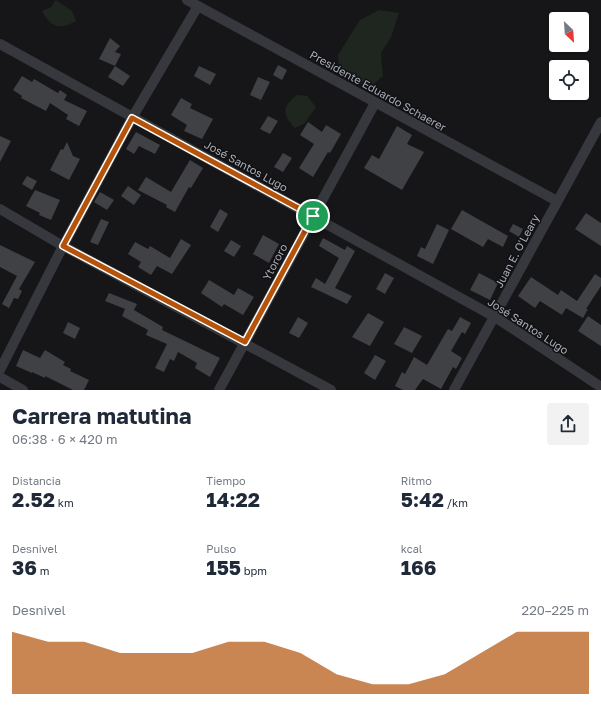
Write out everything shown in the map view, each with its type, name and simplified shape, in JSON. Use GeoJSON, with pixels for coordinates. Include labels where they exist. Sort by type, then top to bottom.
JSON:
{"type":"FeatureCollection","features":[{"type":"Feature","properties":{"kind":"street","name":"Presidente Eduardo Schaerer"},"geometry":{"type":"LineString","coordinates":[[187,0],[557,201]]}},
{"type":"Feature","properties":{"kind":"street"},"geometry":{"type":"LineString","coordinates":[[0,370],[63,246],[132,118],[198,6]]}},
{"type":"Feature","properties":{"kind":"street","name":"José Santos Lugo"},"geometry":{"type":"LineString","coordinates":[[0,44],[495,317],[601,387]]}},
{"type":"Feature","properties":{"kind":"street","name":"Ytororo"},"geometry":{"type":"LineString","coordinates":[[219,390],[375,103]]}},
{"type":"Feature","properties":{"kind":"street","name":"Juan E. O'Leary"},"geometry":{"type":"LineString","coordinates":[[454,390],[601,122]]}},
{"type":"Feature","properties":{"kind":"street"},"geometry":{"type":"LineString","coordinates":[[0,209],[63,246],[245,342],[331,390]]}},
{"type":"Feature","properties":{"kind":"street"},"geometry":{"type":"LineString","coordinates":[[0,377],[23,390]]}},
{"type":"Feature","properties":{"kind":"shaded area"},"geometry":{"type":"Polygon","coordinates":[[[56,0],[72,11],[76,21],[65,26],[56,26],[45,17],[42,11],[51,7],[56,0]]]}},
{"type":"Feature","properties":{"kind":"shaded area"},"geometry":{"type":"Polygon","coordinates":[[[379,10],[399,13],[391,37],[381,53],[383,76],[371,86],[351,82],[339,67],[338,55],[360,20],[379,10]]]}},
{"type":"Feature","properties":{"kind":"shaded area"},"geometry":{"type":"Polygon","coordinates":[[[297,95],[307,96],[316,107],[304,124],[295,128],[286,115],[286,107],[297,95]]]}},
{"type":"Feature","properties":{"kind":"building"},"geometry":{"type":"Polygon","coordinates":[[[110,38],[120,46],[115,52],[121,54],[115,66],[99,59],[110,38]]]}},
{"type":"Feature","properties":{"kind":"building"},"geometry":{"type":"Polygon","coordinates":[[[278,65],[287,70],[282,80],[273,75],[278,65]]]}},
{"type":"Feature","properties":{"kind":"building"},"geometry":{"type":"Polygon","coordinates":[[[115,66],[130,76],[123,86],[108,77],[115,66]]]}},
{"type":"Feature","properties":{"kind":"building"},"geometry":{"type":"Polygon","coordinates":[[[199,66],[216,74],[210,85],[194,76],[199,66]]]}},
{"type":"Feature","properties":{"kind":"building"},"geometry":{"type":"Polygon","coordinates":[[[22,76],[32,82],[34,79],[58,93],[60,90],[67,95],[64,100],[87,111],[79,126],[66,119],[68,115],[50,103],[46,111],[21,98],[22,96],[13,90],[22,76]]]}},
{"type":"Feature","properties":{"kind":"building"},"geometry":{"type":"Polygon","coordinates":[[[258,77],[270,82],[261,100],[250,95],[258,77]]]}},
{"type":"Feature","properties":{"kind":"building"},"geometry":{"type":"Polygon","coordinates":[[[181,98],[192,104],[190,108],[213,119],[202,139],[184,131],[187,125],[171,115],[181,98]]]}},
{"type":"Feature","properties":{"kind":"building"},"geometry":{"type":"Polygon","coordinates":[[[268,116],[278,121],[270,134],[260,129],[268,116]]]}},
{"type":"Feature","properties":{"kind":"building"},"geometry":{"type":"Polygon","coordinates":[[[308,122],[322,132],[326,125],[341,134],[313,177],[299,168],[314,144],[300,135],[308,122]]]}},
{"type":"Feature","properties":{"kind":"building"},"geometry":{"type":"Polygon","coordinates":[[[397,126],[412,135],[407,144],[424,152],[402,190],[364,168],[372,155],[379,159],[397,126]]]}},
{"type":"Feature","properties":{"kind":"building"},"geometry":{"type":"Polygon","coordinates":[[[136,132],[160,145],[155,154],[139,146],[134,154],[126,149],[136,132]]]}},
{"type":"Feature","properties":{"kind":"building"},"geometry":{"type":"Polygon","coordinates":[[[0,136],[11,141],[0,162],[0,136]]]}},
{"type":"Feature","properties":{"kind":"building"},"geometry":{"type":"Polygon","coordinates":[[[67,142],[73,156],[80,159],[69,180],[50,170],[61,149],[63,150],[67,142]]]}},
{"type":"Feature","properties":{"kind":"building"},"geometry":{"type":"Polygon","coordinates":[[[283,153],[292,158],[283,172],[274,167],[283,153]]]}},
{"type":"Feature","properties":{"kind":"building"},"geometry":{"type":"Polygon","coordinates":[[[190,160],[203,168],[191,188],[189,187],[175,212],[166,207],[167,205],[138,190],[146,177],[171,192],[190,160]]]}},
{"type":"Feature","properties":{"kind":"building"},"geometry":{"type":"Polygon","coordinates":[[[27,176],[37,181],[32,190],[22,184],[27,176]]]}},
{"type":"Feature","properties":{"kind":"building"},"geometry":{"type":"Polygon","coordinates":[[[128,186],[141,195],[134,205],[121,196],[128,186]]]}},
{"type":"Feature","properties":{"kind":"building"},"geometry":{"type":"Polygon","coordinates":[[[35,190],[60,200],[51,220],[39,215],[40,213],[26,206],[35,190]]]}},
{"type":"Feature","properties":{"kind":"building"},"geometry":{"type":"Polygon","coordinates":[[[100,192],[114,200],[107,210],[94,202],[100,192]]]}},
{"type":"Feature","properties":{"kind":"building"},"geometry":{"type":"Polygon","coordinates":[[[220,209],[228,214],[218,232],[210,227],[220,209]]]}},
{"type":"Feature","properties":{"kind":"building"},"geometry":{"type":"Polygon","coordinates":[[[462,210],[508,236],[503,247],[488,239],[483,247],[451,229],[462,210]]]}},
{"type":"Feature","properties":{"kind":"building"},"geometry":{"type":"Polygon","coordinates":[[[586,213],[601,223],[601,246],[575,229],[586,213]]]}},
{"type":"Feature","properties":{"kind":"building"},"geometry":{"type":"Polygon","coordinates":[[[101,219],[109,222],[98,245],[90,242],[101,219]]]}},
{"type":"Feature","properties":{"kind":"building"},"geometry":{"type":"Polygon","coordinates":[[[437,224],[449,230],[433,264],[417,256],[421,247],[425,249],[437,224]]]}},
{"type":"Feature","properties":{"kind":"building"},"geometry":{"type":"Polygon","coordinates":[[[513,224],[523,229],[519,237],[509,231],[513,224]]]}},
{"type":"Feature","properties":{"kind":"building"},"geometry":{"type":"Polygon","coordinates":[[[263,235],[279,244],[269,263],[253,254],[263,235]]]}},
{"type":"Feature","properties":{"kind":"building"},"geometry":{"type":"Polygon","coordinates":[[[323,238],[345,250],[347,246],[355,251],[335,288],[352,296],[347,304],[311,287],[316,278],[325,284],[339,258],[319,246],[323,238]]]}},
{"type":"Feature","properties":{"kind":"building"},"geometry":{"type":"Polygon","coordinates":[[[181,239],[191,245],[172,274],[157,266],[151,275],[138,267],[141,262],[128,254],[135,242],[148,249],[150,246],[170,258],[181,239]]]}},
{"type":"Feature","properties":{"kind":"building"},"geometry":{"type":"Polygon","coordinates":[[[231,240],[241,246],[234,257],[224,251],[231,240]]]}},
{"type":"Feature","properties":{"kind":"building"},"geometry":{"type":"Polygon","coordinates":[[[0,245],[35,262],[19,289],[22,291],[18,299],[14,298],[9,308],[2,304],[17,276],[0,267],[0,245]]]}},
{"type":"Feature","properties":{"kind":"building"},"geometry":{"type":"Polygon","coordinates":[[[385,273],[394,278],[385,294],[376,289],[385,273]]]}},
{"type":"Feature","properties":{"kind":"building"},"geometry":{"type":"Polygon","coordinates":[[[479,273],[498,283],[490,300],[470,290],[479,273]]]}},
{"type":"Feature","properties":{"kind":"building"},"geometry":{"type":"Polygon","coordinates":[[[595,274],[601,278],[601,286],[586,309],[588,309],[583,318],[566,308],[562,315],[540,301],[535,308],[518,296],[531,277],[558,295],[561,290],[577,301],[595,274]]]}},
{"type":"Feature","properties":{"kind":"building"},"geometry":{"type":"Polygon","coordinates":[[[209,280],[234,295],[238,288],[254,297],[243,315],[224,304],[222,307],[201,293],[209,280]]]}},
{"type":"Feature","properties":{"kind":"building"},"geometry":{"type":"Polygon","coordinates":[[[109,293],[137,304],[134,310],[163,327],[162,330],[220,358],[210,377],[195,368],[197,363],[178,352],[174,361],[170,359],[164,372],[155,368],[167,344],[146,335],[148,330],[122,316],[125,309],[105,301],[109,293]]]}},
{"type":"Feature","properties":{"kind":"building"},"geometry":{"type":"Polygon","coordinates":[[[368,313],[384,322],[370,346],[352,337],[368,313]]]}},
{"type":"Feature","properties":{"kind":"building"},"geometry":{"type":"Polygon","coordinates":[[[588,316],[601,325],[601,346],[578,331],[588,316]]]}},
{"type":"Feature","properties":{"kind":"building"},"geometry":{"type":"Polygon","coordinates":[[[298,317],[308,323],[299,338],[289,333],[298,317]]]}},
{"type":"Feature","properties":{"kind":"building"},"geometry":{"type":"Polygon","coordinates":[[[460,317],[471,323],[465,334],[462,332],[451,351],[462,358],[456,369],[453,367],[441,389],[423,379],[415,390],[403,390],[395,386],[402,372],[405,374],[414,357],[427,365],[448,329],[452,331],[460,317]]]}},
{"type":"Feature","properties":{"kind":"building"},"geometry":{"type":"Polygon","coordinates":[[[68,322],[80,328],[75,339],[63,333],[68,322]]]}},
{"type":"Feature","properties":{"kind":"building"},"geometry":{"type":"Polygon","coordinates":[[[404,327],[422,336],[412,353],[394,344],[404,327]]]}},
{"type":"Feature","properties":{"kind":"building"},"geometry":{"type":"Polygon","coordinates":[[[23,350],[40,358],[45,350],[65,362],[63,365],[71,369],[70,371],[89,380],[84,390],[73,390],[45,376],[45,378],[16,366],[23,350]]]}},
{"type":"Feature","properties":{"kind":"building"},"geometry":{"type":"Polygon","coordinates":[[[375,355],[386,361],[375,380],[364,373],[375,355]]]}},
{"type":"Feature","properties":{"kind":"route"},"geometry":{"type":"LineString","coordinates":[[132,118],[313,216],[245,342],[63,246],[132,118]]}}]}
